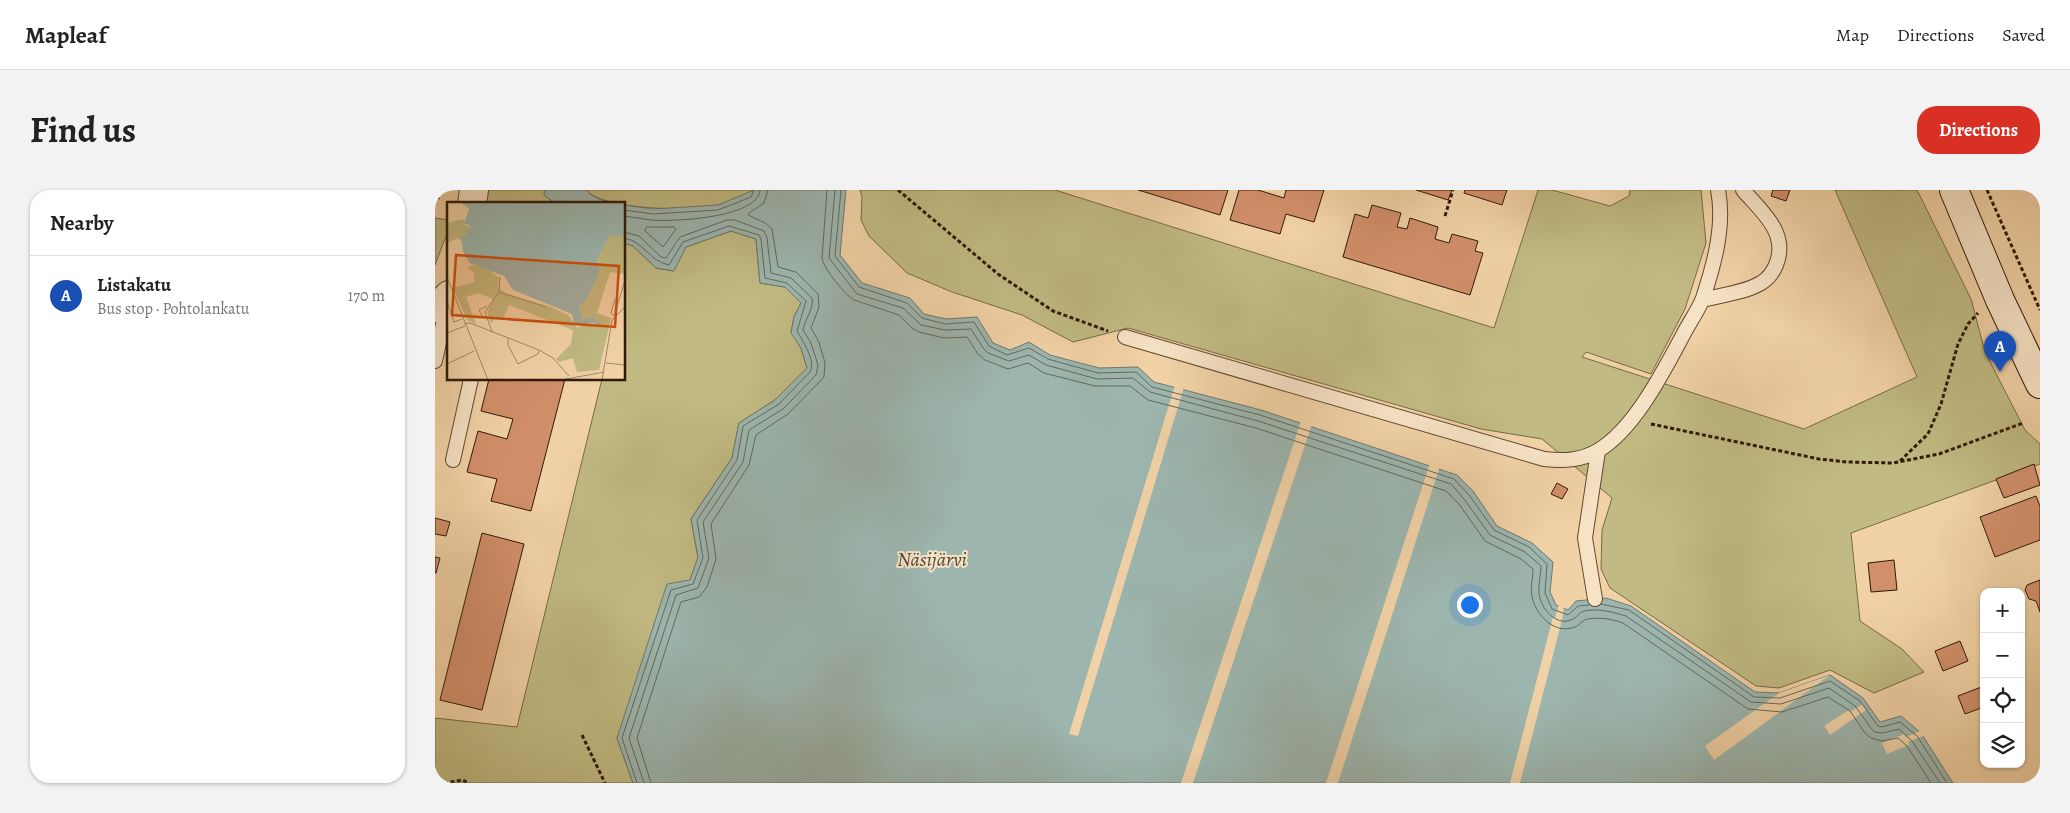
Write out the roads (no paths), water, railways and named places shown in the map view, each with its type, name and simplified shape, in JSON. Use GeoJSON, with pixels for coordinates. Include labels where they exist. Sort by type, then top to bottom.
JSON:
{"type":"FeatureCollection","features":[{"type":"Feature","properties":{"kind":"main road"},"geometry":{"type":"LineString","coordinates":[[1954,190],[2000,300],[2040,384]]}},
{"type":"Feature","properties":{"kind":"main road"},"geometry":{"type":"LineString","coordinates":[[435,308],[447,297]]}},
{"type":"Feature","properties":{"kind":"lane"},"geometry":{"type":"LineString","coordinates":[[1125,337],[1544,459],[1567,461],[1598,451],[1619,434],[1631,420],[1661,376],[1702,300],[1718,240],[1721,205],[1718,190]]}},
{"type":"Feature","properties":{"kind":"lane"},"geometry":{"type":"LineString","coordinates":[[1702,300],[1750,288],[1763,282],[1773,270],[1779,257],[1780,245],[1775,228],[1743,190]]}},
{"type":"Feature","properties":{"kind":"lane"},"geometry":{"type":"LineString","coordinates":[[435,361],[447,304]]}},
{"type":"Feature","properties":{"kind":"lane"},"geometry":{"type":"LineString","coordinates":[[453,460],[471,380]]}},
{"type":"Feature","properties":{"kind":"lane"},"geometry":{"type":"LineString","coordinates":[[1595,599],[1585,538],[1598,451]]}},
{"type":"Feature","properties":{"kind":"water"},"geometry":{"type":"Polygon","coordinates":[[[545,190],[586,190],[597,198],[610,202],[553,202],[544,195],[545,190]]]}},
{"type":"Feature","properties":{"kind":"water","name":"Näsijärvi"},"geometry":{"type":"Polygon","coordinates":[[[754,190],[846,190],[840,255],[862,283],[910,298],[924,314],[946,319],[977,317],[993,343],[1010,350],[1029,342],[1050,355],[1099,368],[1138,367],[1154,382],[1261,410],[1457,475],[1473,491],[1497,526],[1532,543],[1553,562],[1550,592],[1556,605],[1568,610],[1576,601],[1606,598],[1631,606],[1755,692],[1779,693],[1830,675],[1863,698],[1880,722],[1901,716],[1921,733],[1953,783],[633,783],[617,738],[667,584],[690,580],[698,557],[691,519],[732,458],[739,423],[775,400],[807,368],[801,348],[791,333],[794,317],[801,303],[785,287],[760,283],[756,239],[731,231],[686,247],[674,271],[656,268],[633,246],[625,243],[625,205],[653,209],[718,205],[754,190]]]}},
{"type":"Feature","properties":{"kind":"place","name":"Listakatu"},"geometry":{"type":"Point","coordinates":[2000,372]}}]}
